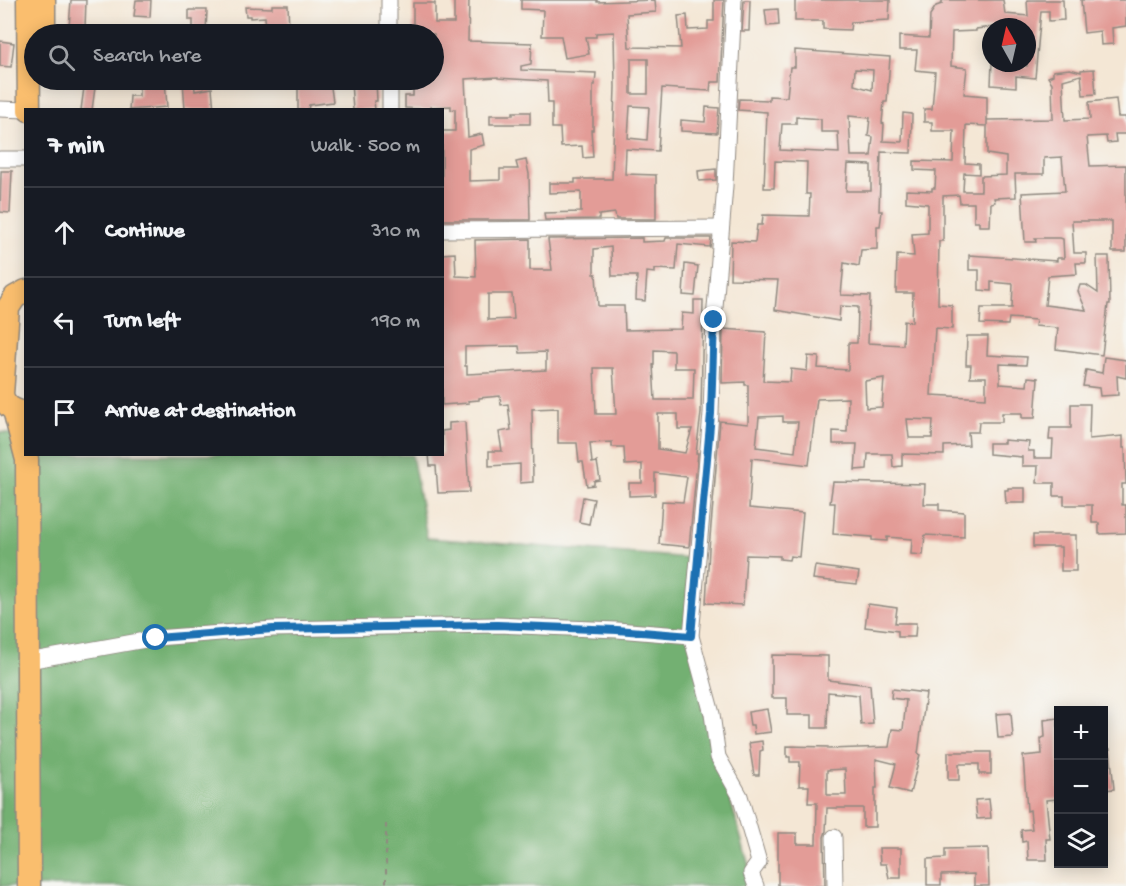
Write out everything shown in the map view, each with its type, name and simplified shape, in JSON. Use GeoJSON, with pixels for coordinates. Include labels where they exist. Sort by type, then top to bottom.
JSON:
{"type":"FeatureCollection","features":[{"type":"Feature","properties":{"kind":"highway"},"geometry":{"type":"LineString","coordinates":[[27,0],[27,24]]}},
{"type":"Feature","properties":{"kind":"highway"},"geometry":{"type":"LineString","coordinates":[[44,0],[44,24]]}},
{"type":"Feature","properties":{"kind":"highway"},"geometry":{"type":"LineString","coordinates":[[27,90],[27,108]]}},
{"type":"Feature","properties":{"kind":"highway"},"geometry":{"type":"LineString","coordinates":[[43,108],[44,90]]}},
{"type":"Feature","properties":{"kind":"highway"},"geometry":{"type":"LineString","coordinates":[[24,289],[11,300],[8,308],[2,367],[10,403],[24,446]]}},
{"type":"Feature","properties":{"kind":"highway"},"geometry":{"type":"LineString","coordinates":[[28,458],[29,886]]}},
{"type":"Feature","properties":{"kind":"street"},"geometry":{"type":"LineString","coordinates":[[389,0],[389,24]]}},
{"type":"Feature","properties":{"kind":"street"},"geometry":{"type":"LineString","coordinates":[[734,0],[714,320],[711,414],[691,636],[712,714],[718,757],[740,796],[759,862],[751,873],[756,886]]}},
{"type":"Feature","properties":{"kind":"street"},"geometry":{"type":"LineString","coordinates":[[390,90],[390,108]]}},
{"type":"Feature","properties":{"kind":"street"},"geometry":{"type":"LineString","coordinates":[[0,109],[24,110]]}},
{"type":"Feature","properties":{"kind":"street"},"geometry":{"type":"LineString","coordinates":[[0,159],[24,159]]}},
{"type":"Feature","properties":{"kind":"street"},"geometry":{"type":"LineString","coordinates":[[444,230],[721,228]]}},
{"type":"Feature","properties":{"kind":"street"},"geometry":{"type":"LineString","coordinates":[[28,661],[156,638],[273,629],[497,625],[617,630],[691,636]]}},
{"type":"Feature","properties":{"kind":"street"},"geometry":{"type":"LineString","coordinates":[[834,837],[835,886]]}},
{"type":"Feature","properties":{"kind":"path"},"geometry":{"type":"LineString","coordinates":[[386,824],[386,886]]}},
{"type":"Feature","properties":{"kind":"green space"},"geometry":{"type":"Polygon","coordinates":[[[0,432],[24,436],[24,456],[412,456],[427,538],[690,558],[691,636],[718,757],[751,873],[751,886],[0,886],[0,432]]]}},
{"type":"Feature","properties":{"kind":"building"},"geometry":{"type":"Polygon","coordinates":[[[71,0],[86,0],[85,24],[69,24],[71,0]]]}},
{"type":"Feature","properties":{"kind":"building"},"geometry":{"type":"Polygon","coordinates":[[[136,0],[151,0],[150,17],[134,16],[136,0]]]}},
{"type":"Feature","properties":{"kind":"building"},"geometry":{"type":"Polygon","coordinates":[[[454,0],[469,0],[468,41],[532,43],[531,64],[521,66],[521,70],[596,73],[595,85],[593,85],[593,130],[591,130],[593,157],[583,158],[582,146],[561,147],[560,128],[552,128],[552,103],[548,103],[547,81],[498,77],[465,79],[468,137],[482,134],[484,145],[469,149],[469,181],[500,180],[500,169],[518,169],[516,162],[526,160],[529,174],[530,220],[444,220],[444,131],[455,131],[455,109],[451,110],[451,106],[405,108],[405,96],[413,96],[413,90],[444,90],[444,24],[413,24],[413,3],[435,3],[435,23],[454,23],[454,0]]]}},
{"type":"Feature","properties":{"kind":"building"},"geometry":{"type":"Polygon","coordinates":[[[521,0],[597,0],[597,2],[655,0],[656,12],[627,14],[629,47],[681,48],[678,16],[687,15],[688,30],[708,29],[708,21],[714,21],[714,0],[724,0],[720,82],[711,82],[710,91],[662,88],[658,151],[626,149],[625,174],[656,175],[656,219],[616,219],[615,213],[599,215],[599,219],[545,220],[544,213],[581,212],[581,192],[549,193],[549,183],[575,183],[575,179],[612,179],[614,32],[596,33],[596,37],[586,37],[589,54],[565,58],[561,36],[542,36],[543,10],[521,9],[521,0]],[[631,59],[631,94],[648,94],[648,59],[631,59]],[[630,106],[628,138],[647,140],[649,107],[630,106]]]}},
{"type":"Feature","properties":{"kind":"building"},"geometry":{"type":"Polygon","coordinates":[[[744,0],[750,0],[749,31],[742,31],[744,0]]]}},
{"type":"Feature","properties":{"kind":"building"},"geometry":{"type":"Polygon","coordinates":[[[795,0],[890,0],[889,20],[851,22],[850,30],[823,29],[823,21],[795,21],[795,0]]]}},
{"type":"Feature","properties":{"kind":"building"},"geometry":{"type":"Polygon","coordinates":[[[942,0],[1003,0],[1005,14],[1028,16],[1027,0],[1063,0],[1064,20],[1049,21],[1049,11],[1041,11],[1036,67],[1036,18],[982,18],[982,28],[976,29],[976,31],[952,32],[951,66],[967,68],[964,94],[987,96],[987,120],[1053,119],[1052,83],[1048,77],[1053,75],[1053,71],[1070,69],[1081,72],[1081,70],[1094,69],[1096,94],[1083,95],[1081,75],[1063,80],[1065,120],[1090,119],[1089,102],[1116,99],[1118,117],[1126,117],[1126,134],[1115,134],[1116,142],[1107,143],[1106,136],[1087,137],[1090,166],[1126,165],[1126,252],[1112,252],[1112,221],[1072,221],[1074,253],[1086,253],[1086,263],[1076,263],[1077,274],[1048,276],[1045,305],[1086,310],[1078,291],[1080,285],[1086,285],[1098,293],[1097,256],[1109,256],[1110,304],[1108,304],[1102,355],[1056,349],[1058,328],[1035,326],[1036,320],[1009,318],[1008,325],[980,324],[981,308],[1012,308],[1013,284],[991,282],[991,291],[979,290],[979,270],[969,270],[969,255],[1057,261],[1057,258],[1064,258],[1063,239],[1035,238],[1036,242],[1025,242],[1022,193],[1065,191],[1062,157],[1044,158],[1044,174],[1015,174],[1016,197],[994,198],[995,202],[991,203],[990,226],[979,226],[979,222],[974,222],[974,203],[960,203],[959,195],[943,196],[943,241],[939,241],[938,304],[952,305],[952,329],[935,328],[931,395],[986,398],[986,377],[970,377],[971,365],[966,365],[967,336],[988,336],[987,355],[1027,357],[1026,365],[1000,364],[1000,384],[1027,386],[1028,377],[1038,378],[1035,418],[1022,418],[1022,413],[1002,413],[1002,422],[979,422],[978,432],[968,432],[969,445],[944,446],[944,455],[902,454],[902,466],[893,467],[892,454],[868,454],[867,469],[855,470],[857,444],[833,444],[833,431],[847,432],[848,398],[817,399],[809,465],[752,458],[749,508],[803,513],[799,557],[790,556],[789,560],[780,559],[780,556],[746,555],[743,605],[706,603],[720,421],[748,424],[748,385],[745,385],[745,382],[722,383],[723,329],[766,332],[763,381],[790,382],[791,369],[807,371],[808,356],[819,357],[818,368],[848,370],[848,343],[857,343],[858,307],[840,306],[839,321],[775,310],[778,280],[730,279],[731,241],[755,242],[757,225],[762,225],[763,215],[809,216],[810,194],[806,194],[807,162],[775,161],[774,188],[764,188],[767,112],[738,110],[739,99],[769,100],[769,96],[787,97],[790,67],[795,67],[795,50],[890,57],[887,102],[884,102],[882,123],[884,124],[883,141],[902,142],[903,113],[912,114],[911,153],[881,152],[879,211],[882,211],[880,226],[877,226],[877,249],[861,250],[859,266],[844,263],[841,295],[870,296],[868,343],[903,345],[904,321],[912,322],[913,293],[896,293],[897,255],[914,256],[912,234],[928,233],[928,204],[906,202],[906,190],[932,191],[932,188],[935,188],[936,171],[914,170],[914,161],[953,162],[954,131],[932,131],[932,122],[924,122],[924,109],[932,109],[935,72],[915,70],[917,50],[899,50],[899,36],[929,38],[930,15],[936,6],[942,4],[942,0]],[[855,69],[854,85],[872,90],[873,70],[855,69]],[[849,116],[851,156],[871,156],[873,137],[868,136],[870,118],[849,116]],[[796,117],[796,124],[782,124],[780,150],[839,153],[838,132],[821,132],[821,119],[796,117]],[[966,125],[965,163],[979,164],[979,174],[964,173],[963,191],[981,191],[981,176],[1006,175],[1006,157],[987,154],[987,126],[966,125]],[[848,164],[846,191],[871,191],[871,165],[848,164]],[[884,378],[865,381],[866,408],[882,407],[884,378]],[[783,416],[759,417],[756,447],[795,452],[798,422],[783,422],[783,416]],[[907,419],[909,438],[932,438],[933,420],[907,419]]]}},
{"type":"Feature","properties":{"kind":"building"},"geometry":{"type":"Polygon","coordinates":[[[1081,0],[1126,0],[1126,26],[1112,28],[1113,44],[1101,45],[1100,31],[1084,33],[1081,0]]]}},
{"type":"Feature","properties":{"kind":"building"},"geometry":{"type":"Polygon","coordinates":[[[272,5],[288,5],[289,24],[266,24],[265,17],[246,16],[245,7],[272,8],[272,5]]]}},
{"type":"Feature","properties":{"kind":"building"},"geometry":{"type":"Polygon","coordinates":[[[778,9],[779,25],[767,26],[765,10],[778,9]]]}},
{"type":"Feature","properties":{"kind":"building"},"geometry":{"type":"Polygon","coordinates":[[[189,10],[207,10],[206,24],[193,24],[193,20],[189,20],[189,10]]]}},
{"type":"Feature","properties":{"kind":"building"},"geometry":{"type":"Polygon","coordinates":[[[0,41],[14,43],[11,67],[0,66],[0,41]]]}},
{"type":"Feature","properties":{"kind":"building"},"geometry":{"type":"Polygon","coordinates":[[[992,72],[1036,72],[1035,78],[1016,76],[1016,87],[991,85],[992,72]]]}},
{"type":"Feature","properties":{"kind":"building"},"geometry":{"type":"Polygon","coordinates":[[[84,90],[95,90],[92,108],[81,108],[84,90]]]}},
{"type":"Feature","properties":{"kind":"building"},"geometry":{"type":"Polygon","coordinates":[[[139,90],[166,90],[167,107],[129,108],[130,96],[139,96],[139,90]]]}},
{"type":"Feature","properties":{"kind":"building"},"geometry":{"type":"Polygon","coordinates":[[[184,90],[212,90],[214,108],[185,108],[184,90]]]}},
{"type":"Feature","properties":{"kind":"building"},"geometry":{"type":"Polygon","coordinates":[[[298,90],[331,90],[333,102],[298,108],[298,90]]]}},
{"type":"Feature","properties":{"kind":"building"},"geometry":{"type":"Polygon","coordinates":[[[352,90],[376,90],[375,108],[353,108],[352,90]]]}},
{"type":"Feature","properties":{"kind":"building"},"geometry":{"type":"Polygon","coordinates":[[[706,107],[719,108],[717,133],[681,131],[681,120],[705,122],[706,107]]]}},
{"type":"Feature","properties":{"kind":"building"},"geometry":{"type":"Polygon","coordinates":[[[513,112],[530,112],[530,124],[490,124],[490,115],[513,115],[513,112]]]}},
{"type":"Feature","properties":{"kind":"building"},"geometry":{"type":"Polygon","coordinates":[[[716,169],[716,180],[699,181],[698,171],[716,169]]]}},
{"type":"Feature","properties":{"kind":"building"},"geometry":{"type":"Polygon","coordinates":[[[1,171],[12,171],[10,213],[0,212],[1,171]]]}},
{"type":"Feature","properties":{"kind":"building"},"geometry":{"type":"Polygon","coordinates":[[[642,238],[642,242],[665,241],[666,238],[711,238],[710,247],[678,244],[676,270],[655,269],[655,273],[647,272],[645,301],[636,300],[637,276],[612,276],[611,247],[594,249],[598,306],[624,306],[625,330],[681,329],[682,313],[694,314],[694,300],[703,300],[701,413],[689,547],[659,544],[662,501],[683,502],[687,477],[655,473],[655,495],[629,496],[629,483],[642,483],[642,464],[625,465],[624,447],[612,447],[612,442],[590,443],[592,463],[597,462],[600,480],[594,481],[594,485],[587,486],[583,462],[579,462],[577,443],[558,443],[558,408],[532,409],[533,482],[520,483],[520,464],[489,466],[489,451],[502,451],[499,432],[511,430],[508,404],[501,405],[500,396],[479,398],[479,400],[468,401],[469,403],[444,405],[444,254],[455,253],[456,276],[476,277],[475,240],[530,239],[530,270],[552,270],[548,239],[642,238]],[[488,294],[488,320],[514,319],[512,294],[488,294]],[[519,346],[465,347],[467,374],[546,370],[546,352],[520,353],[519,346]],[[654,350],[655,400],[693,400],[694,368],[674,368],[674,351],[654,350]],[[594,368],[596,414],[616,414],[613,368],[594,368]],[[658,414],[658,449],[685,453],[692,429],[678,429],[678,414],[658,414]]]}},
{"type":"Feature","properties":{"kind":"building"},"geometry":{"type":"Polygon","coordinates":[[[685,264],[698,266],[695,296],[683,295],[685,264]]]}},
{"type":"Feature","properties":{"kind":"building"},"geometry":{"type":"Polygon","coordinates":[[[1104,357],[1126,360],[1126,378],[1117,376],[1118,395],[1100,396],[1099,388],[1083,386],[1086,370],[1102,373],[1104,357]]]}},
{"type":"Feature","properties":{"kind":"building"},"geometry":{"type":"Polygon","coordinates":[[[1071,404],[1090,404],[1089,439],[1123,436],[1126,484],[1122,484],[1122,505],[1126,505],[1126,533],[1099,534],[1099,523],[1092,523],[1092,505],[1064,505],[1064,496],[1054,496],[1054,483],[1037,483],[1038,466],[1022,466],[1022,457],[989,454],[989,443],[1004,443],[1004,440],[1029,442],[1028,451],[1034,451],[1034,458],[1052,458],[1053,440],[1049,440],[1050,428],[1071,428],[1071,404]]]}},
{"type":"Feature","properties":{"kind":"building"},"geometry":{"type":"Polygon","coordinates":[[[465,422],[469,492],[438,493],[436,466],[430,466],[429,456],[444,456],[444,431],[449,430],[449,423],[465,422]]]}},
{"type":"Feature","properties":{"kind":"building"},"geometry":{"type":"Polygon","coordinates":[[[833,482],[925,484],[924,504],[939,504],[939,510],[964,512],[964,537],[925,535],[923,555],[911,554],[912,539],[887,537],[887,541],[872,540],[872,537],[833,534],[835,503],[830,503],[833,482]]]}},
{"type":"Feature","properties":{"kind":"building"},"geometry":{"type":"Polygon","coordinates":[[[1025,488],[1025,503],[1006,503],[1005,490],[1025,488]]]}},
{"type":"Feature","properties":{"kind":"building"},"geometry":{"type":"Polygon","coordinates":[[[583,497],[594,499],[589,524],[579,522],[583,497]]]}},
{"type":"Feature","properties":{"kind":"building"},"geometry":{"type":"Polygon","coordinates":[[[1033,535],[1076,535],[1076,571],[1061,571],[1061,547],[1033,547],[1033,535]]]}},
{"type":"Feature","properties":{"kind":"building"},"geometry":{"type":"Polygon","coordinates":[[[815,566],[859,572],[857,584],[813,579],[815,566]]]}},
{"type":"Feature","properties":{"kind":"building"},"geometry":{"type":"Polygon","coordinates":[[[868,604],[897,608],[895,623],[916,623],[915,637],[898,637],[898,631],[865,627],[868,604]]]}},
{"type":"Feature","properties":{"kind":"building"},"geometry":{"type":"Polygon","coordinates":[[[772,655],[828,656],[828,680],[870,685],[873,724],[861,725],[859,695],[828,692],[827,728],[812,728],[812,715],[787,715],[787,698],[772,698],[772,655]]]}},
{"type":"Feature","properties":{"kind":"building"},"geometry":{"type":"Polygon","coordinates":[[[892,689],[926,693],[918,754],[920,755],[910,793],[890,788],[896,764],[876,759],[875,827],[863,827],[863,808],[827,808],[824,837],[825,886],[778,886],[778,833],[797,833],[797,844],[816,844],[817,803],[808,803],[809,786],[799,786],[800,762],[790,762],[790,757],[787,757],[787,746],[828,747],[828,749],[889,747],[892,729],[903,730],[906,700],[891,698],[892,689]],[[845,769],[827,770],[827,795],[846,795],[845,769]]]}},
{"type":"Feature","properties":{"kind":"building"},"geometry":{"type":"Polygon","coordinates":[[[767,709],[771,732],[754,734],[748,712],[767,709]]]}},
{"type":"Feature","properties":{"kind":"building"},"geometry":{"type":"Polygon","coordinates":[[[1011,713],[1013,737],[998,738],[996,714],[1011,713]]]}},
{"type":"Feature","properties":{"kind":"building"},"geometry":{"type":"Polygon","coordinates":[[[1054,719],[1054,799],[1046,800],[1050,839],[1046,839],[1047,860],[1028,860],[1027,841],[1022,842],[1021,830],[1032,829],[1030,810],[1027,811],[1023,756],[1042,754],[1041,738],[1045,737],[1044,720],[1054,719]]]}},
{"type":"Feature","properties":{"kind":"building"},"geometry":{"type":"Polygon","coordinates":[[[762,741],[759,775],[754,775],[749,743],[762,741]]]}},
{"type":"Feature","properties":{"kind":"building"},"geometry":{"type":"Polygon","coordinates":[[[1108,749],[1110,749],[1114,789],[1108,790],[1108,749]]]}},
{"type":"Feature","properties":{"kind":"building"},"geometry":{"type":"Polygon","coordinates":[[[948,752],[991,752],[991,774],[979,774],[979,764],[959,764],[959,780],[948,780],[948,752]]]}},
{"type":"Feature","properties":{"kind":"building"},"geometry":{"type":"Polygon","coordinates":[[[989,799],[991,818],[977,819],[975,800],[989,799]]]}},
{"type":"Feature","properties":{"kind":"building"},"geometry":{"type":"Polygon","coordinates":[[[879,848],[901,848],[901,878],[889,878],[886,864],[880,864],[879,848]]]}},
{"type":"Feature","properties":{"kind":"building"},"geometry":{"type":"Polygon","coordinates":[[[988,848],[989,886],[974,886],[974,874],[941,875],[941,885],[927,885],[927,859],[945,858],[945,849],[988,848]]]}},
{"type":"Feature","properties":{"kind":"route"},"geometry":{"type":"LineString","coordinates":[[156,638],[273,629],[497,625],[617,630],[691,636],[711,414],[714,320]]}}]}
